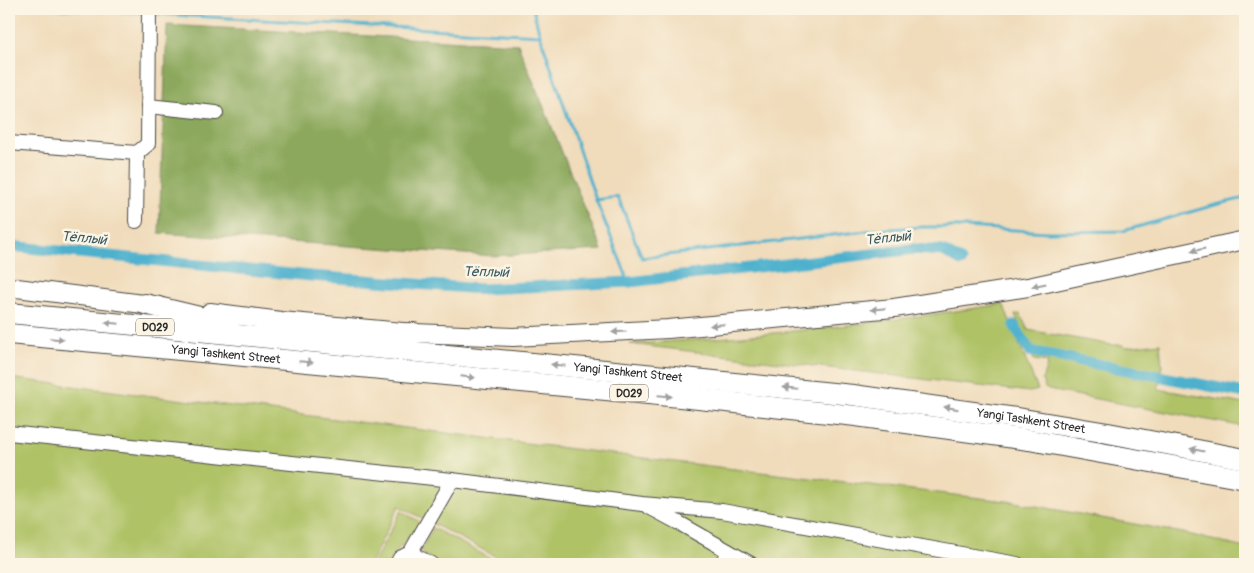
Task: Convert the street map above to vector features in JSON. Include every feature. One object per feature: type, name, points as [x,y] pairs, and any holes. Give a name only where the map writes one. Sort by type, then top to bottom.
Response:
[{"type":"highway","points":[[145,304],[300,341],[414,333]]},
{"type":"highway","name":"Yangi Tashkent Street","points":[[9,313],[853,395],[939,406],[1245,459]]},
{"type":"highway","name":"Yangi Tashkent Street","points":[[9,334],[698,399],[856,416],[1038,442],[1245,479]]},
{"type":"main road","points":[[9,287],[281,321],[414,333],[513,337],[668,329],[894,308],[1019,289],[1245,240]]},
{"type":"street","points":[[9,143],[137,153],[148,144],[148,16]]},
{"type":"street","points":[[148,106],[216,113]]},
{"type":"street","points":[[136,220],[137,153]]},
{"type":"street","points":[[9,433],[452,480],[642,504],[722,511],[1017,564]]},
{"type":"street","points":[[397,564],[400,558],[410,553],[452,480]]},
{"type":"street","points":[[642,504],[751,564]]},
{"type":"street","points":[[722,564],[728,551]]},
{"type":"street","points":[[410,553],[431,564]]},
{"type":"green space","points":[[167,25],[518,44],[602,250],[493,256],[159,233]]},
{"type":"green space","points":[[1003,304],[1038,390],[1030,392],[630,344],[818,328]]},
{"type":"green space","points":[[1020,314],[1028,330],[1112,345],[1123,345],[1125,347],[1160,343],[1162,365],[1158,389],[1245,404],[1245,427],[1045,388],[1042,380],[1048,362],[1034,360],[1015,315]]},
{"type":"green space","points":[[9,378],[684,463],[1014,502],[1183,533],[1245,548],[1245,564],[510,564],[399,506],[370,564],[9,564]]},
{"type":"green space","points":[[401,511],[422,523],[398,549],[390,564],[373,564]]},
{"type":"green space","points":[[433,528],[501,564],[439,564],[425,556],[421,550]]},
{"type":"waterway","points":[[60,9],[145,13]]},
{"type":"waterway","points":[[533,9],[596,200],[618,197],[642,258],[874,230],[920,227],[964,227],[1048,232],[1123,231],[1245,198]]},
{"type":"waterway","points":[[154,14],[540,35]]},
{"type":"waterway","points":[[596,200],[629,282]]},
{"type":"waterway","name":"Тёплый","points":[[9,246],[311,276],[482,289],[629,282],[915,249],[943,251],[961,261]]},
{"type":"waterway","name":"Тёплый","points":[[1014,325],[1030,351],[1245,393]]}]
